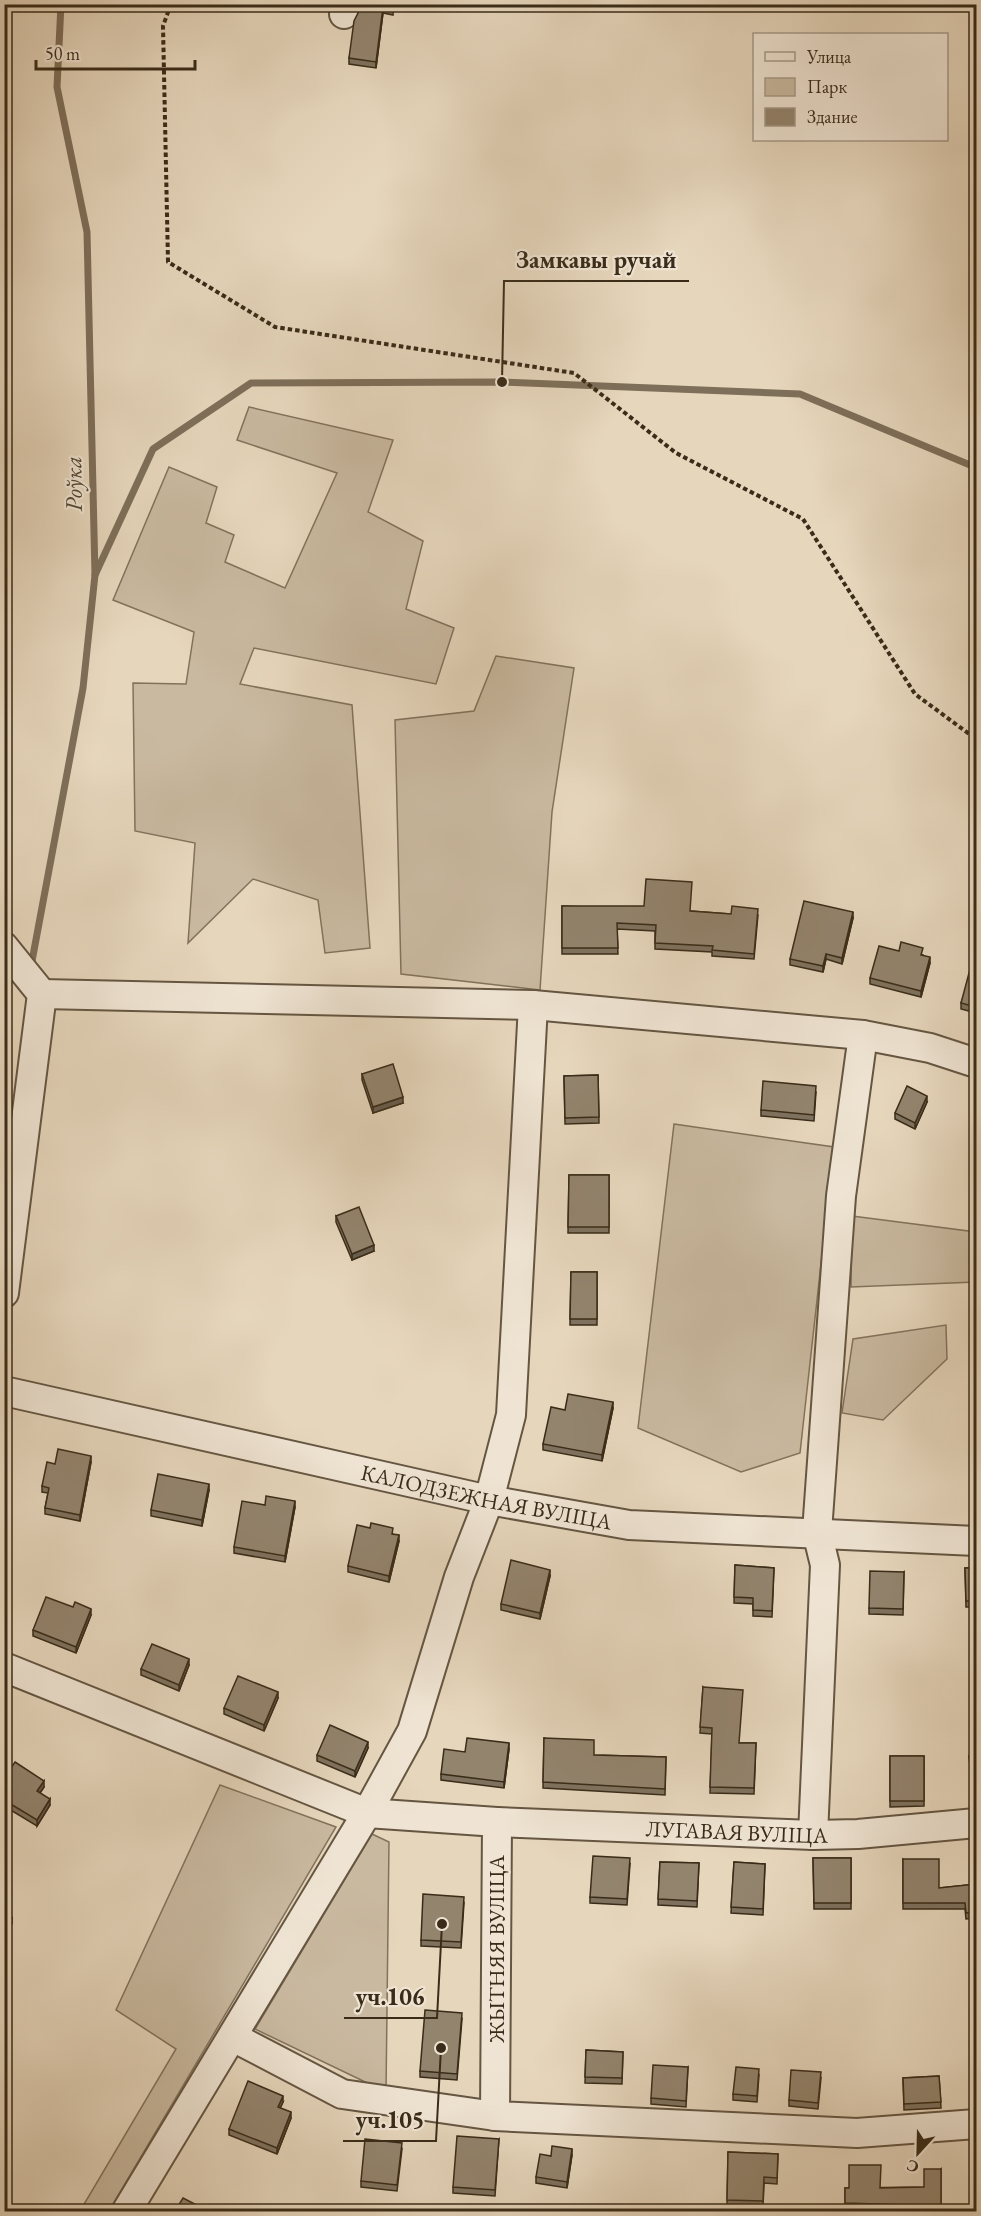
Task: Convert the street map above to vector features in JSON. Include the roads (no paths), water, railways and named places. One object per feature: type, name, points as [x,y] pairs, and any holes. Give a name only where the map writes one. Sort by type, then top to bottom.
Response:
[{"type":"street","points":[[4,946],[42,994],[4,1293]]},
{"type":"street","points":[[42,994],[533,1005],[863,1035],[930,1048],[976,1063]]},
{"type":"street","points":[[126,2211],[367,1813],[412,1731],[459,1578],[489,1500],[511,1415],[533,1005]]},
{"type":"street","points":[[813,1835],[825,1565],[817,1532],[841,1196],[863,1035]]},
{"type":"street","name":"КАЛОДЗЕЖНАЯ ВУЛІЦА","points":[[4,1391],[489,1500],[629,1525],[976,1541]]},
{"type":"street","name":"ЖЫТНЯЯ ВУЛІЦА","points":[[4,1667],[367,1813],[497,1822],[495,2116]]},
{"type":"street","name":"ЛУГАВАЯ ВУЛІЦА","points":[[497,1822],[813,1835],[858,1834],[976,1823]]},
{"type":"street","points":[[233,2037],[342,2094],[495,2116],[857,2133],[976,2124]]},
{"type":"waterway","name":"Роўка","points":[[32,961],[83,688],[95,575],[87,232],[57,87],[61,4]]},
{"type":"waterway","points":[[95,575],[153,449],[251,383],[502,382],[800,394],[970,465],[976,464]]},
{"type":"place","name":"Замкавы ручай","points":[[502,382]]},
{"type":"place","name":"уч.106","points":[[442,1924]]},
{"type":"place","name":"уч.105","points":[[441,2048]]}]
